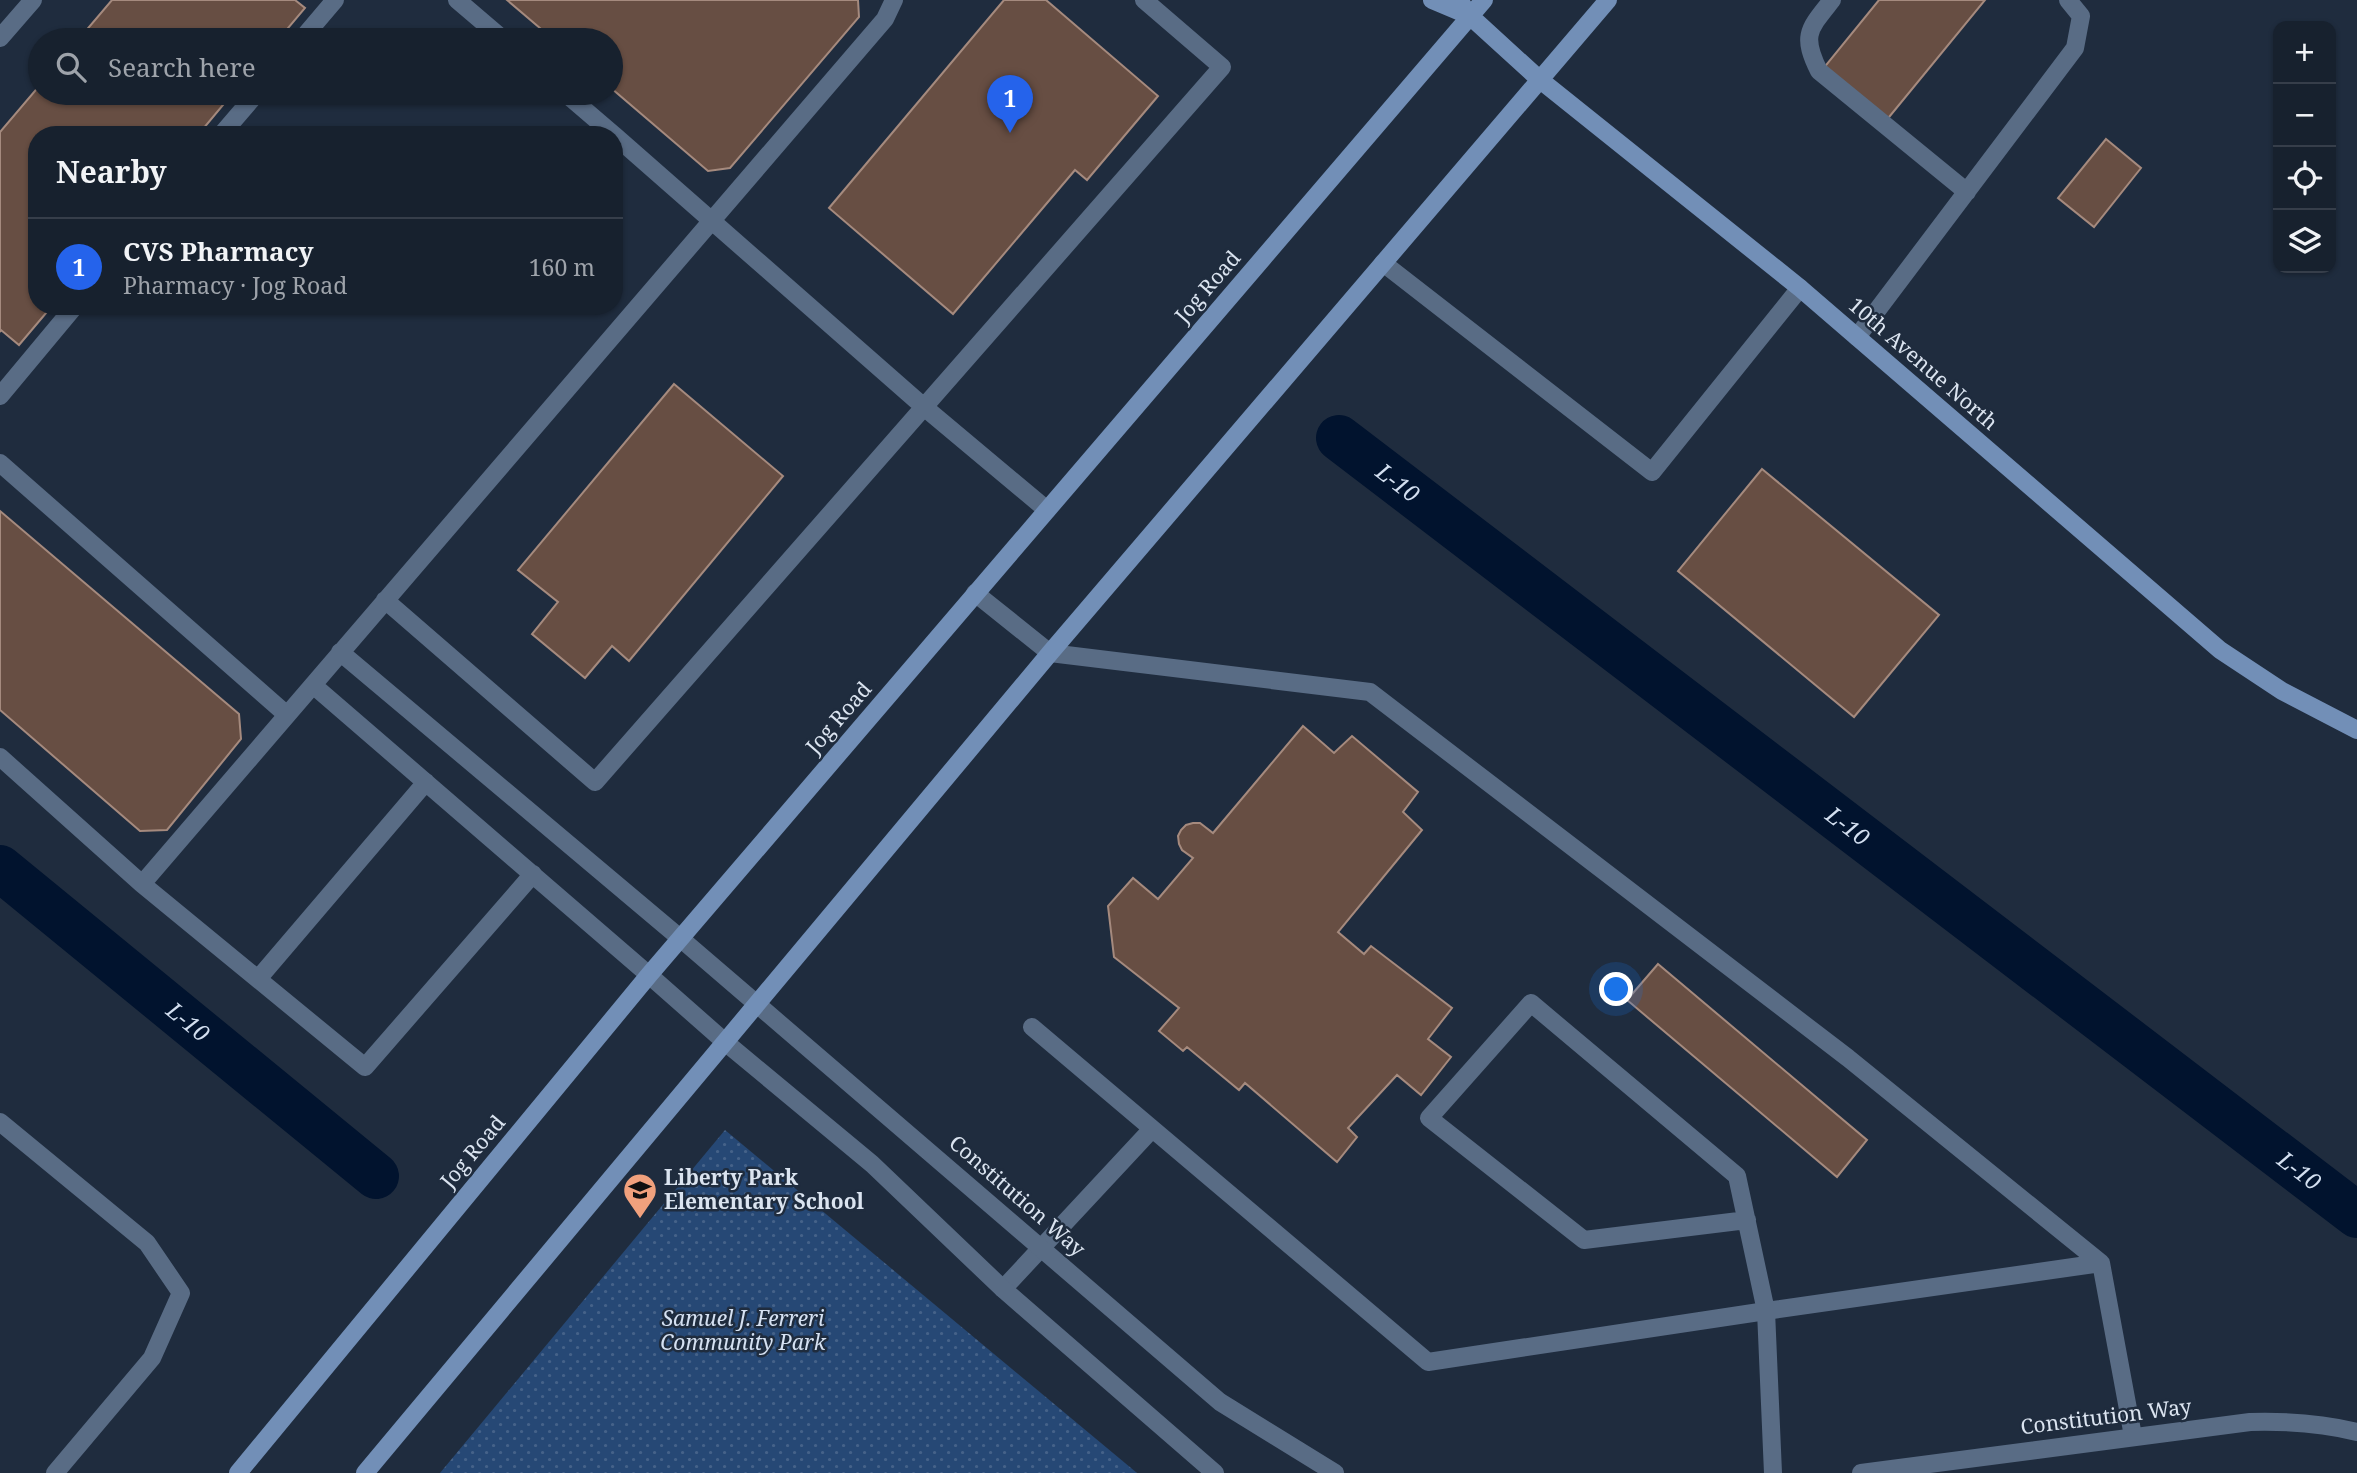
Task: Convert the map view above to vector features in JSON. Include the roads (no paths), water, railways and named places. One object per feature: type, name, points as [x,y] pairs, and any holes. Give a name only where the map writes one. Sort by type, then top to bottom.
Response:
[{"type":"main road","name":"10th Avenue North","points":[[1432,0],[1470,16]]},
{"type":"main road","name":"10th Avenue North","points":[[1459,0],[1470,16],[1539,79],[1800,288],[2220,650],[2282,691],[2357,730]]},
{"type":"main road","name":"Jog Road","points":[[238,1473],[680,938],[1484,0]]},
{"type":"main road","points":[[365,1473],[1050,653],[1608,0]]},
{"type":"street","points":[[0,38],[33,0]]},
{"type":"street","points":[[311,28],[335,0]]},
{"type":"street","points":[[457,0],[490,28]]},
{"type":"street","points":[[142,884],[885,19],[894,0]]},
{"type":"street","points":[[385,600],[595,782],[1222,67],[1144,0]]},
{"type":"street","points":[[1832,0],[1809,29],[1810,53],[1818,71],[1967,192]]},
{"type":"street","points":[[1857,337],[2075,48],[2081,16],[2067,0]]},
{"type":"street","points":[[229,126],[247,105]]},
{"type":"street","points":[[579,105],[604,126]]},
{"type":"street","points":[[623,143],[924,407],[1047,510]]},
{"type":"street","points":[[1383,263],[1652,472],[1800,288]]},
{"type":"street","points":[[0,396],[68,315]]},
{"type":"street","points":[[0,463],[287,715]]},
{"type":"street","points":[[975,593],[1050,653],[1370,692],[1848,1058],[2101,1263],[2133,1436]]},
{"type":"street","name":"Constitution Way","points":[[340,652],[680,938],[1220,1402],[1335,1473]]},
{"type":"street","points":[[313,685],[725,1042],[872,1164],[1003,1289],[1215,1473]]},
{"type":"street","points":[[0,757],[142,884],[365,1067],[533,874]]},
{"type":"street","points":[[258,979],[426,782]]},
{"type":"street","points":[[1747,1220],[1584,1240],[1429,1118],[1531,1003],[1737,1176],[1747,1220],[1766,1311],[1773,1473]]},
{"type":"street","points":[[1032,1027],[1428,1362],[2101,1263]]},
{"type":"street","points":[[0,1122],[147,1243],[181,1293],[152,1357],[55,1473]]},
{"type":"street","points":[[1003,1289],[1152,1129]]},
{"type":"street","name":"Constitution Way","points":[[1861,1473],[2133,1436],[2273,1421],[2320,1424],[2357,1432]]},
{"type":"waterway","name":"L-10","points":[[1339,438],[2357,1215]]},
{"type":"waterway","name":"L-10","points":[[0,868],[376,1176]]},
{"type":"place","name":"CVS Pharmacy","points":[[1010,133]]},
{"type":"place","name":"Liberty Park Elementary School","points":[[640,1220]]},
{"type":"park label","name":"Samuel J. Ferreri Community Park","points":[[743,1331]]}]
